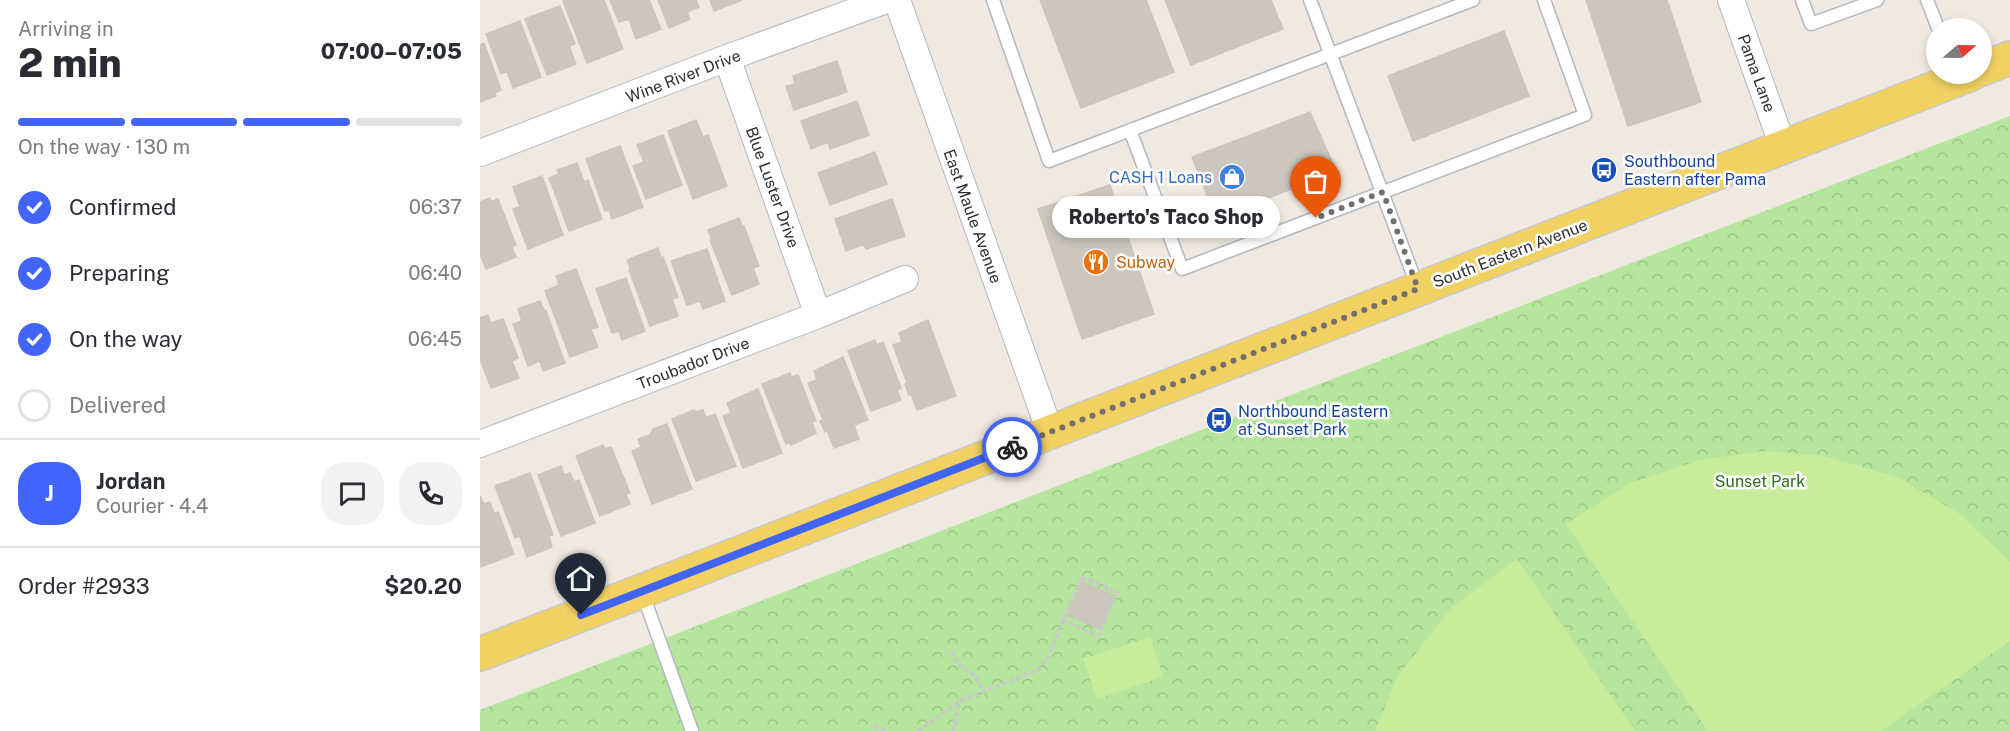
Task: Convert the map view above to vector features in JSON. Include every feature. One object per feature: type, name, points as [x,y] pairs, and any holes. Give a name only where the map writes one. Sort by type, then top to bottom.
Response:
[{"type":"main road","name":"South Eastern Avenue","points":[[1992,65],[2010,58]]},
{"type":"main road","name":"South Eastern Avenue","points":[[480,654],[1941,84]]},
{"type":"street","name":"Wine River Drive","points":[[480,153],[886,0]]},
{"type":"street","name":"East Maule Avenue","points":[[897,0],[1050,432]]},
{"type":"street","name":"Pama Lane","points":[[1731,0],[1783,147]]},
{"type":"street","name":"Blue Luster Drive","points":[[727,58],[818,315]]},
{"type":"street","name":"Troubador Drive","points":[[480,444],[818,315],[905,279]]},
{"type":"lane","points":[[993,0],[1049,161],[1473,0]]},
{"type":"lane","points":[[1310,0],[1418,289]]},
{"type":"lane","points":[[1130,130],[1182,269],[1585,115],[1544,0]]},
{"type":"lane","points":[[1802,0],[1811,24],[1876,0]]},
{"type":"lane","points":[[1927,0],[1934,18]]},
{"type":"lane","points":[[642,591],[692,731]]},
{"type":"path","points":[[918,731],[960,701],[1017,680],[1042,667],[1082,577],[1117,592],[1098,636],[1063,620]]},
{"type":"path","points":[[952,651],[957,664],[975,676],[983,691]]},
{"type":"path","points":[[953,731],[960,701]]},
{"type":"path","points":[[874,727],[888,731]]},
{"type":"green space","name":"Sunset Park","points":[[2010,116],[2010,731],[480,731],[480,710]]},
{"type":"green space","points":[[1764,451],[1823,456],[1897,477],[1960,514],[2010,562],[2010,641],[1881,731],[1708,731],[1566,524],[1630,483],[1700,460]]},
{"type":"green space","points":[[1517,559],[1635,731],[1375,731],[1398,676],[1451,608]]},
{"type":"green space","points":[[1150,637],[1163,677],[1097,699],[1083,659]]},
{"type":"building","points":[[604,0],[623,49],[587,63],[563,1]]},
{"type":"building","points":[[610,0],[649,0],[661,29],[636,39],[629,19],[619,22]]},
{"type":"building","points":[[658,0],[696,0],[699,7],[687,12],[690,19],[669,28]]},
{"type":"building","points":[[710,0],[742,0],[714,11]]},
{"type":"building","points":[[1040,0],[1146,0],[1174,72],[1081,108]]},
{"type":"building","points":[[1165,0],[1271,0],[1283,29],[1191,65]]},
{"type":"building","points":[[1586,0],[1667,0],[1701,102],[1628,126]]},
{"type":"building","points":[[560,6],[575,44],[569,46],[576,64],[547,75],[525,19]]},
{"type":"building","points":[[520,21],[541,77],[513,88],[507,71],[501,74],[486,34]]},
{"type":"building","points":[[1504,31],[1529,96],[1413,141],[1388,76]]},
{"type":"building","points":[[484,43],[501,90],[495,93],[496,96],[480,102],[480,45]]},
{"type":"building","points":[[837,61],[847,92],[794,110],[786,86],[795,84],[793,76]]},
{"type":"building","points":[[857,101],[869,135],[830,149],[828,142],[811,149],[801,121]]},
{"type":"building","points":[[1310,112],[1338,175],[1315,183],[1314,180],[1271,197],[1248,136]]},
{"type":"building","points":[[696,120],[703,137],[708,135],[727,186],[693,199],[668,131]]},
{"type":"building","points":[[663,135],[682,185],[646,199],[633,166],[644,162],[637,145]]},
{"type":"building","name":"CASH 1 Loans","points":[[1248,136],[1271,197],[1217,221],[1192,157]]},
{"type":"building","points":[[620,146],[643,207],[612,219],[609,210],[605,211],[586,159]]},
{"type":"building","points":[[875,152],[887,184],[830,205],[818,173]]},
{"type":"building","points":[[577,163],[584,182],[588,180],[602,219],[569,231],[549,178],[559,174],[557,170]]},
{"type":"building","points":[[542,176],[563,235],[528,249],[513,209],[520,207],[513,187]]},
{"type":"building","name":"Subway","points":[[1110,185],[1154,314],[1082,339],[1038,209]]},
{"type":"building","points":[[490,198],[491,202],[498,199],[516,245],[512,247],[516,257],[486,269],[480,254],[480,202]]},
{"type":"building","points":[[892,199],[905,236],[866,249],[864,244],[846,251],[835,219]]},
{"type":"building","points":[[739,218],[759,266],[753,268],[759,284],[732,295],[708,230]]},
{"type":"building","points":[[658,248],[678,297],[672,299],[678,316],[650,326],[627,260]]},
{"type":"building","points":[[707,249],[725,301],[703,309],[700,301],[687,305],[671,261]]},
{"type":"building","points":[[576,269],[598,327],[591,329],[598,347],[570,357],[545,291],[559,285],[556,276]]},
{"type":"building","points":[[626,278],[645,331],[622,340],[619,331],[612,333],[596,289]]},
{"type":"building","points":[[540,301],[546,311],[565,363],[543,371],[540,361],[528,366],[513,324],[522,321],[518,309]]},
{"type":"building","points":[[488,315],[491,323],[503,319],[518,358],[512,361],[519,378],[491,388],[480,359],[480,318]]},
{"type":"building","points":[[928,320],[956,396],[917,410],[911,394],[909,395],[893,345],[902,342],[899,333]]},
{"type":"building","points":[[875,340],[877,345],[883,342],[901,388],[897,390],[901,400],[871,411],[848,351]]},
{"type":"building","points":[[843,357],[868,420],[854,425],[859,439],[834,448],[827,430],[825,432],[820,421],[823,420],[808,383],[817,380],[814,371]]},
{"type":"building","points":[[790,373],[791,377],[798,375],[816,421],[812,422],[816,433],[791,445],[789,442],[786,444],[762,384]]},
{"type":"building","points":[[758,389],[782,453],[743,468],[723,416],[731,413],[727,403]]},
{"type":"building","points":[[694,410],[695,412],[703,410],[706,418],[715,414],[736,466],[696,481],[672,419]]},
{"type":"building","points":[[667,424],[692,489],[652,504],[632,451],[641,447],[638,439],[650,435],[653,429]]},
{"type":"building","points":[[603,445],[605,449],[611,447],[630,493],[626,494],[630,504],[600,516],[576,456]]},
{"type":"building","points":[[561,466],[564,475],[570,473],[574,482],[579,480],[595,523],[561,536],[538,475]]},
{"type":"building","points":[[530,473],[553,535],[549,536],[552,547],[527,557],[520,536],[515,538],[495,486]]},
{"type":"building","points":[[480,496],[484,504],[490,502],[494,513],[498,512],[514,554],[481,567]]},
{"type":"building","points":[[1082,582],[1114,596],[1100,629],[1068,615]]},
{"type":"way so far","points":[[1012,447],[1418,289],[1383,192],[1316,218]]},
{"type":"place","name":"Southbound Eastern after Pama","points":[[1604,170]]},
{"type":"place","name":"CASH 1 Loans","points":[[1232,177]]},
{"type":"place","name":"Roberto's Taco Shop","points":[[1316,218]]},
{"type":"place","name":"Subway","points":[[1096,262]]},
{"type":"place","name":"Northbound Eastern at Sunset Park","points":[[1219,420]]},
{"type":"route","points":[[581,615],[1012,447]]}]
